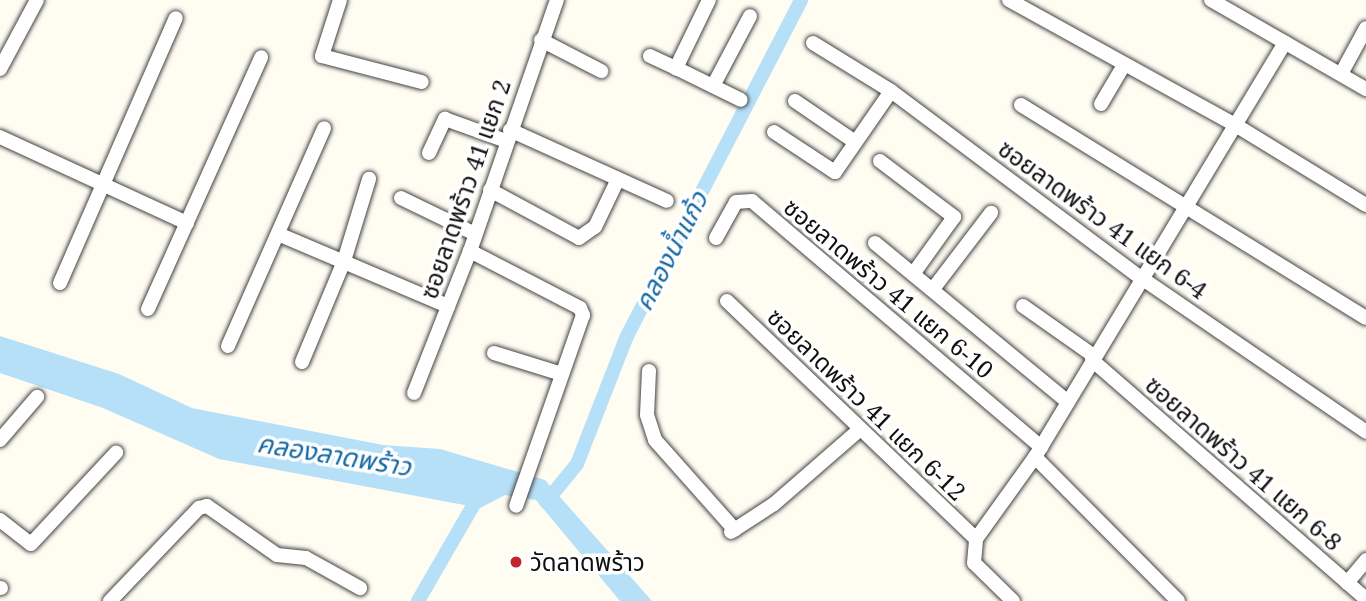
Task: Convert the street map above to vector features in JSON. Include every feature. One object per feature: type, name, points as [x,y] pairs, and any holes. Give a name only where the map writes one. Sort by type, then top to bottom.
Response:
[{"type":"street","points":[[0,69],[37,0]]},
{"type":"street","points":[[340,0],[322,56],[422,82]]},
{"type":"street","name":"ซอยลาดพร้าว 41 แยก 2","points":[[414,393],[470,251],[541,40],[558,0]]},
{"type":"street","points":[[676,68],[709,0]]},
{"type":"street","points":[[1009,0],[1237,126],[1366,205]]},
{"type":"street","points":[[1211,0],[1366,89]]},
{"type":"street","points":[[713,86],[750,16]]},
{"type":"street","points":[[60,283],[176,18]]},
{"type":"street","points":[[1341,74],[1366,29]]},
{"type":"street","points":[[541,40],[601,71]]},
{"type":"street","name":"ซอยลาดพร้าว 41 แยก 6-4","points":[[813,43],[891,91],[1140,277],[1366,432]]},
{"type":"street","points":[[1013,601],[974,563],[976,540],[1038,452],[1140,277],[1237,126],[1285,43]]},
{"type":"street","points":[[650,56],[741,100]]},
{"type":"street","points":[[148,309],[261,57]]},
{"type":"street","points":[[1101,104],[1124,65]]},
{"type":"street","points":[[774,132],[835,172],[891,91]]},
{"type":"street","points":[[794,101],[855,142]]},
{"type":"street","points":[[1021,105],[1183,209],[1366,318]]},
{"type":"street","points":[[429,153],[445,119],[508,136],[618,178],[667,201]]},
{"type":"street","points":[[228,346],[324,128]]},
{"type":"street","points":[[0,137],[187,223]]},
{"type":"street","points":[[880,161],[954,217],[913,274]]},
{"type":"street","points":[[490,190],[579,239],[595,227],[618,178]]},
{"type":"street","points":[[302,362],[344,261],[369,179]]},
{"type":"street","points":[[401,198],[475,234]]},
{"type":"street","name":"ซอยลาดพร้าว 41 แยก 6-10","points":[[716,238],[736,202],[752,201],[1038,452]]},
{"type":"street","points":[[933,289],[991,213]]},
{"type":"street","points":[[278,234],[448,306]]},
{"type":"street","points":[[875,243],[1068,402]]},
{"type":"street","points":[[470,251],[580,308],[581,323],[516,506]]},
{"type":"street","name":"ซอยลาดพร้าว 41 แยก 6-12","points":[[727,301],[976,540]]},
{"type":"street","name":"ซอยลาดพร้าว 41 แยก 6-8","points":[[1023,306],[1093,358],[1366,600]]},
{"type":"street","points":[[494,354],[562,374]]},
{"type":"street","points":[[649,371],[646,415],[655,440],[733,531],[774,504],[859,430]]},
{"type":"street","points":[[0,440],[37,397]]},
{"type":"street","points":[[1038,452],[1178,601]]},
{"type":"street","points":[[0,520],[31,544],[116,453]]},
{"type":"street","points":[[110,601],[199,508],[206,506],[277,555],[306,558],[360,588]]},
{"type":"street","points":[[1347,583],[1366,560]]},
{"type":"water","name":"คลองลาดพร้าว","points":[[0,336],[119,374],[192,408],[383,445],[440,449],[545,480],[652,601],[620,601],[536,500],[505,495],[480,508],[219,459],[103,408],[0,373]]},
{"type":"waterway","name":"คลองน้ำแก้ว","points":[[546,502],[577,464],[627,336],[801,0]]},
{"type":"waterway","points":[[418,601],[482,490]]},
{"type":"place","name":"วัดลาดพร้าว","points":[[516,562]]}]
